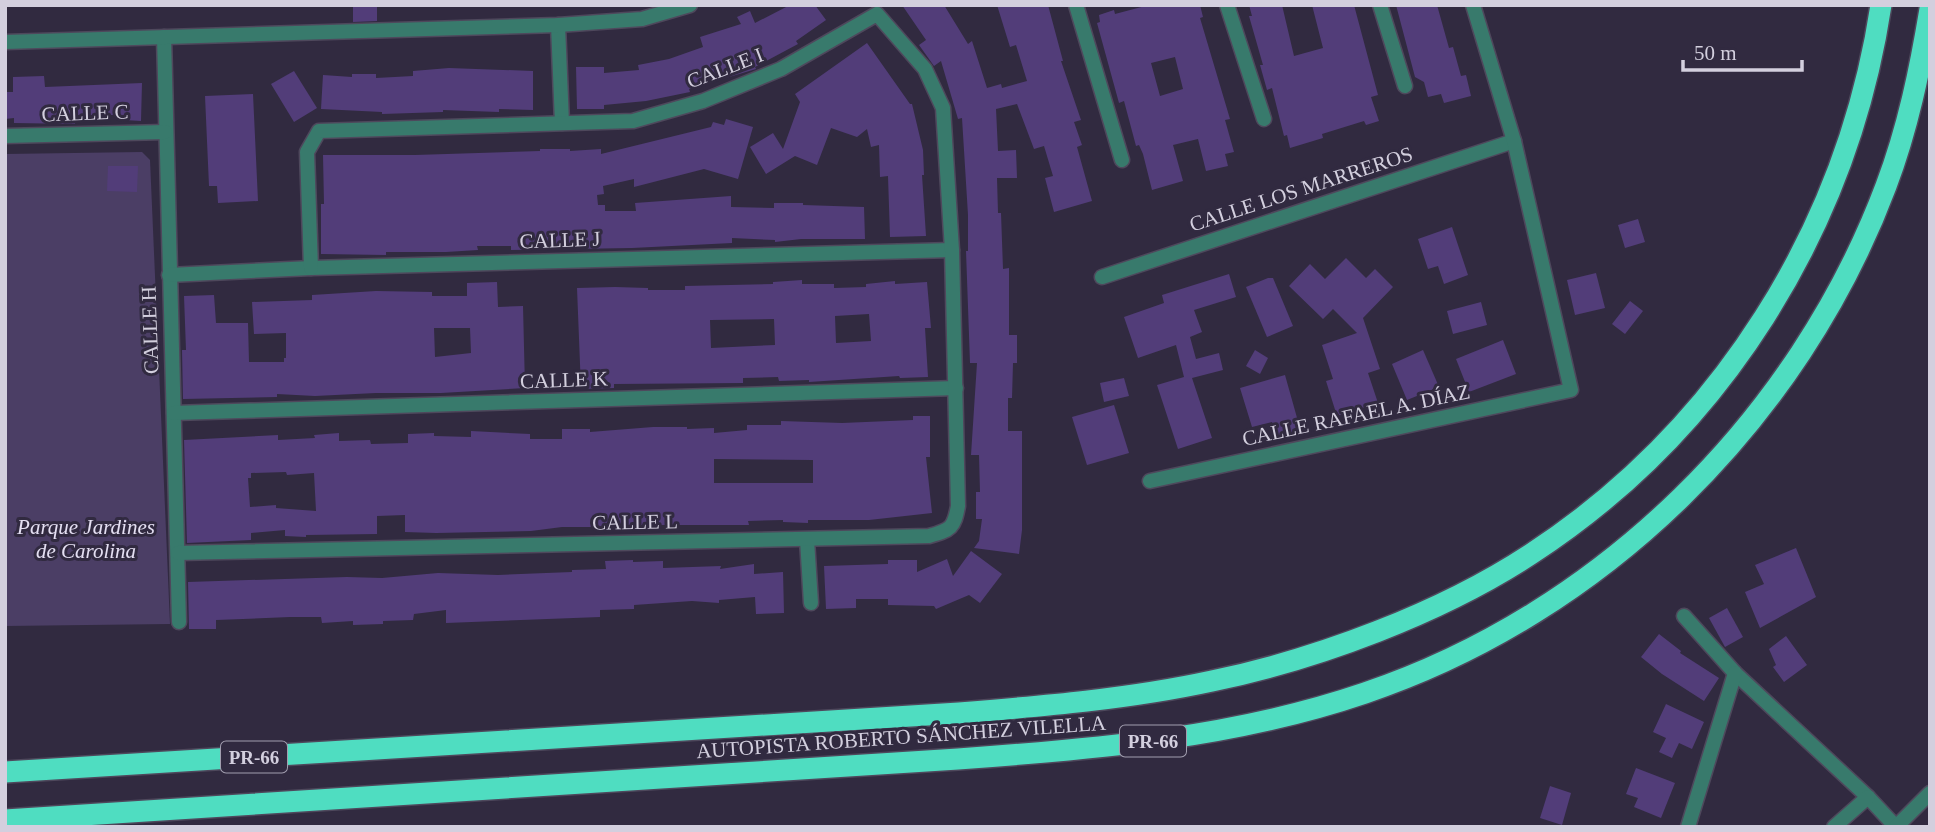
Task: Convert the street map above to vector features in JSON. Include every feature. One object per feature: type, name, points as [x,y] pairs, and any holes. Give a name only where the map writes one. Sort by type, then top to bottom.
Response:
[{"type":"highway","name":"AUTOPISTA ROBERTO SÁNCHEZ VILELLA","points":[[5,772],[1068,704],[1214,681],[1351,641],[1452,598],[1530,555],[1634,475],[1687,422],[1754,333],[1788,279],[1836,179],[1862,99],[1881,5]]},
{"type":"highway","name":"AUTOPISTA ROBERTO SÁNCHEZ VILELLA","points":[[5,820],[958,759],[1116,746],[1256,724],[1312,710],[1368,692],[1454,656],[1520,621],[1570,589],[1658,521],[1737,439],[1773,393],[1838,292],[1886,186],[1905,131],[1921,64],[1930,9]]},
{"type":"highway","points":[[21,827],[63,817]]},
{"type":"street","points":[[5,42],[558,25],[642,19],[690,5]]},
{"type":"street","points":[[1076,5],[1122,160]]},
{"type":"street","points":[[1227,5],[1264,119]]},
{"type":"street","points":[[1380,5],[1405,86]]},
{"type":"street","points":[[1473,5],[1514,141]]},
{"type":"street","name":"CALLE I","points":[[311,268],[307,152],[319,131],[634,121],[703,101],[781,69],[877,14],[925,69],[943,108],[952,250],[956,388]]},
{"type":"street","points":[[558,25],[562,123]]},
{"type":"street","name":"CALLE H","points":[[164,37],[179,622]]},
{"type":"street","name":"CALLE C","points":[[5,136],[165,132]]},
{"type":"street","name":"CALLE LOS MARREROS","points":[[1102,277],[1514,141]]},
{"type":"street","name":"CALLE RAFAEL A. DÍAZ","points":[[1150,481],[1571,390],[1514,141]]},
{"type":"street","name":"CALLE J","points":[[169,275],[311,268],[952,250]]},
{"type":"street","name":"CALLE K","points":[[174,413],[956,388]]},
{"type":"street","name":"CALLE L","points":[[178,553],[929,536],[949,530],[955,521],[958,506],[956,388]]},
{"type":"street","points":[[807,540],[811,604]]},
{"type":"street","points":[[1684,616],[1735,673],[1868,797],[1896,827],[1930,793]]},
{"type":"street","points":[[1688,827],[1735,673]]},
{"type":"street","points":[[1834,827],[1868,797]]},
{"type":"green space","name":"Parque Jardines de Carolina","points":[[142,152],[150,160],[170,624],[5,626],[5,154]]},
{"type":"building","points":[[353,5],[377,5],[377,21],[353,22]]},
{"type":"building","points":[[790,5],[815,5],[826,20],[796,41],[798,44],[755,67],[756,69],[689,89],[690,92],[646,101],[604,105],[604,109],[577,109],[576,67],[604,67],[604,73],[639,70],[638,65],[669,59],[703,47],[700,37],[741,24],[737,17],[750,11],[755,23]]},
{"type":"building","points":[[902,5],[944,5],[968,44],[972,41],[987,88],[1001,84],[1002,88],[1027,81],[1016,45],[1010,47],[997,5],[1048,5],[1061,61],[1081,120],[1074,122],[1082,145],[1077,147],[1092,201],[1054,212],[1045,178],[1053,176],[1044,146],[1034,149],[1017,104],[996,109],[998,151],[1016,150],[1017,178],[997,178],[1003,269],[1009,268],[1009,335],[1017,335],[1017,363],[1013,363],[1012,398],[1008,398],[1008,431],[1022,431],[1022,530],[1019,554],[974,548],[979,541],[982,519],[976,519],[976,492],[980,492],[979,455],[971,455],[977,363],[970,363],[966,251],[968,215],[962,118],[958,119],[941,61],[934,66],[919,45],[926,40]]},
{"type":"building","points":[[1149,5],[1200,5],[1203,17],[1200,18],[1230,119],[1225,120],[1234,152],[1225,154],[1228,166],[1206,171],[1198,139],[1173,145],[1183,181],[1152,190],[1143,154],[1139,145],[1136,146],[1124,101],[1119,103],[1097,23],[1100,22],[1099,15],[1114,10],[1115,14]],"holes":[[[1175,57],[1183,89],[1160,96],[1151,63]]]},
{"type":"building","points":[[1249,5],[1282,5],[1294,56],[1323,48],[1312,5],[1354,5],[1378,95],[1371,97],[1379,121],[1366,125],[1364,121],[1322,134],[1323,138],[1290,148],[1287,135],[1284,136],[1272,88],[1267,90],[1249,16],[1252,16]]},
{"type":"building","points":[[1396,5],[1437,5],[1449,48],[1453,47],[1461,76],[1466,75],[1471,96],[1444,103],[1441,94],[1428,97],[1424,82],[1415,77]]},
{"type":"building","points":[[867,43],[912,104],[923,150],[926,236],[890,237],[888,176],[880,177],[879,145],[871,147],[867,129],[857,137],[831,128],[817,165],[795,156],[766,174],[750,147],[773,133],[783,149],[800,102],[795,94]]},
{"type":"building","points":[[449,68],[533,71],[533,110],[443,110],[382,114],[321,109],[323,75],[352,77],[352,74],[376,74],[376,78],[413,76],[413,71]]},
{"type":"building","points":[[294,71],[317,108],[294,122],[271,84]]},
{"type":"building","points":[[44,76],[45,87],[142,83],[141,121],[125,120],[125,115],[75,115],[75,124],[14,123],[14,118],[5,119],[5,92],[13,92],[13,77]]},
{"type":"building","points":[[253,94],[258,201],[218,203],[217,186],[209,186],[205,96]]},
{"type":"building","points":[[726,119],[753,127],[738,179],[704,169],[634,187],[634,179],[603,186],[604,194],[597,195],[598,205],[605,205],[605,211],[636,211],[635,203],[731,196],[731,207],[774,208],[774,203],[803,203],[864,207],[865,239],[801,239],[775,242],[732,238],[732,243],[632,248],[511,250],[511,246],[477,246],[478,250],[446,252],[321,254],[323,155],[415,155],[540,149],[601,149],[601,154],[711,127],[713,122],[724,125]]},
{"type":"building","points":[[108,166],[138,166],[137,192],[107,191]]},
{"type":"building","points":[[1638,219],[1645,242],[1625,248],[1618,225]]},
{"type":"building","points":[[1452,227],[1468,275],[1444,284],[1438,266],[1428,269],[1418,239]]},
{"type":"building","points":[[1346,258],[1366,278],[1375,269],[1393,287],[1363,318],[1380,369],[1368,373],[1378,403],[1337,416],[1326,381],[1333,379],[1322,345],[1357,333],[1333,309],[1323,319],[1289,286],[1310,264],[1325,279]]},
{"type":"building","points":[[1596,273],[1605,308],[1575,315],[1567,280]]},
{"type":"building","points":[[1229,274],[1236,297],[1194,310],[1202,332],[1190,337],[1196,359],[1219,353],[1223,370],[1192,378],[1212,438],[1178,449],[1157,385],[1184,377],[1176,345],[1138,358],[1124,317],[1164,303],[1162,295]]},
{"type":"building","points":[[1273,278],[1293,326],[1267,337],[1246,287]]},
{"type":"building","points":[[802,280],[802,284],[834,284],[834,288],[866,287],[866,284],[895,281],[895,284],[927,282],[931,328],[925,328],[928,377],[899,376],[809,382],[779,381],[778,377],[743,378],[743,383],[614,384],[614,388],[581,389],[577,288],[685,290],[685,286]],"holes":[[[869,314],[871,341],[836,343],[835,316]],[[774,319],[775,345],[711,348],[710,320]]]},
{"type":"building","points":[[497,282],[498,307],[523,306],[525,388],[441,393],[315,396],[277,394],[277,397],[183,399],[182,350],[186,350],[184,296],[214,295],[216,323],[248,323],[249,362],[284,362],[286,333],[254,334],[252,302],[312,300],[312,295],[376,291],[467,296],[467,283]],"holes":[[[434,328],[470,328],[471,353],[435,357]]]},
{"type":"building","points":[[1630,301],[1643,311],[1625,334],[1612,324]]},
{"type":"building","points":[[1481,302],[1487,325],[1453,334],[1447,311]]},
{"type":"building","points":[[1503,340],[1516,374],[1469,392],[1456,359]]},
{"type":"building","points":[[1255,350],[1268,358],[1260,374],[1246,366]]},
{"type":"building","points":[[1423,350],[1439,387],[1407,400],[1392,364]]},
{"type":"building","points":[[1285,375],[1301,432],[1277,439],[1272,422],[1252,427],[1240,388]]},
{"type":"building","points":[[1124,378],[1129,396],[1104,402],[1100,383]]},
{"type":"building","points":[[1114,405],[1129,453],[1087,465],[1072,417]]},
{"type":"building","points":[[913,416],[930,416],[930,457],[926,457],[932,513],[869,520],[808,520],[808,523],[783,520],[748,521],[749,525],[626,525],[436,533],[405,532],[405,515],[377,516],[377,534],[306,537],[285,536],[285,530],[251,533],[251,540],[187,543],[184,440],[278,435],[278,440],[315,438],[314,435],[339,433],[339,441],[408,443],[408,434],[434,433],[434,436],[471,437],[471,431],[530,434],[530,439],[562,439],[562,429],[590,429],[590,432],[687,427],[714,428],[714,433],[747,430],[747,425],[781,425],[781,421],[842,423],[913,420]],"holes":[[[714,459],[813,460],[813,483],[714,483]],[[286,472],[287,475],[314,473],[316,511],[276,508],[276,505],[250,507],[248,478],[251,478],[251,473]]]},
{"type":"building","points":[[1796,548],[1816,597],[1760,628],[1745,592],[1764,584],[1755,565]]},
{"type":"building","points":[[971,551],[1002,574],[980,603],[969,595],[936,609],[934,606],[888,605],[888,599],[856,599],[856,608],[826,609],[824,566],[888,564],[888,560],[917,560],[917,572],[947,559],[953,576]]},
{"type":"building","points":[[605,561],[663,561],[663,568],[721,566],[720,569],[754,564],[754,574],[783,572],[784,613],[756,614],[755,597],[719,600],[719,603],[692,601],[634,605],[634,609],[600,610],[600,617],[446,623],[446,610],[414,614],[413,620],[383,621],[383,624],[353,625],[353,621],[322,623],[321,617],[290,617],[216,620],[216,629],[189,629],[188,582],[382,578],[438,573],[498,575],[572,572],[606,569]]},
{"type":"building","points":[[1727,608],[1743,637],[1725,647],[1709,618]]},
{"type":"building","points":[[1659,634],[1681,651],[1680,653],[1719,678],[1704,701],[1641,657]]},
{"type":"building","points":[[1786,636],[1807,665],[1784,682],[1773,667],[1776,665],[1769,649]]},
{"type":"building","points":[[1666,704],[1704,722],[1692,749],[1679,743],[1672,758],[1659,752],[1666,738],[1653,732]]},
{"type":"building","points":[[1636,768],[1675,783],[1661,818],[1634,807],[1638,798],[1626,794]]},
{"type":"building","points":[[1550,786],[1571,793],[1562,825],[1540,818]]}]
